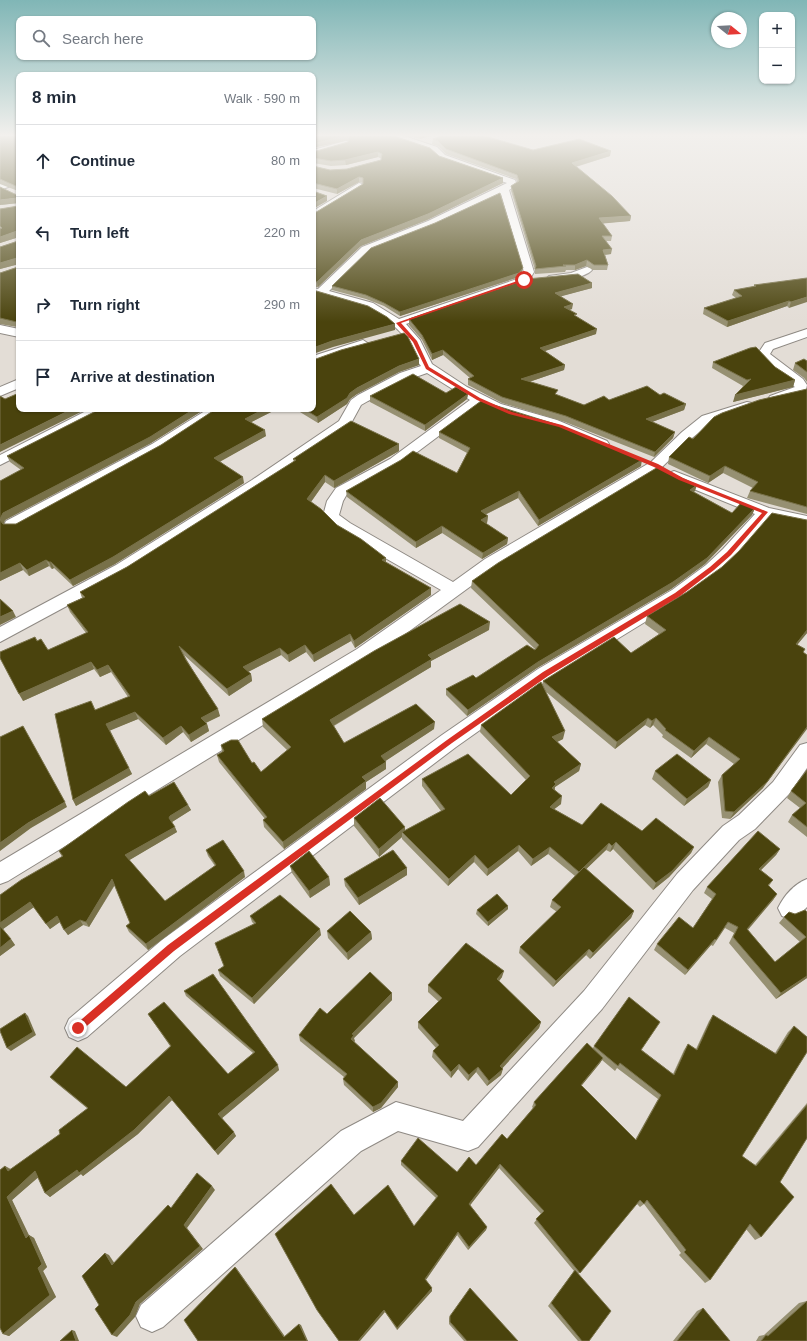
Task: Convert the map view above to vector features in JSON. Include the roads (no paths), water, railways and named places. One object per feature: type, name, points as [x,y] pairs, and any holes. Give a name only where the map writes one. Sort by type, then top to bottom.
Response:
[{"type":"street","points":[[330,197],[338,199]]},
{"type":"street","points":[[316,213],[342,197]]},
{"type":"street","points":[[317,292],[366,249],[431,223],[488,197]]},
{"type":"street","points":[[506,197],[529,272],[524,280]]},
{"type":"street","points":[[393,336],[403,327],[524,280],[573,276],[587,270]]},
{"type":"street","points":[[317,292],[374,306],[403,327],[422,352],[428,368],[479,399],[511,413],[560,426],[613,449]]},
{"type":"street","points":[[0,329],[16,332]]},
{"type":"street","points":[[0,874],[364,654],[491,563],[656,466],[687,435],[707,419],[733,409],[800,391],[802,387],[798,382],[763,355],[769,346],[807,333]]},
{"type":"street","points":[[316,359],[372,341]]},
{"type":"street","points":[[0,635],[122,569],[257,483],[339,428],[348,420],[356,403],[363,398],[405,376],[428,368]]},
{"type":"street","points":[[0,392],[16,384]]},
{"type":"street","points":[[453,590],[344,527],[332,516],[334,502],[341,491],[395,462],[479,399]]},
{"type":"street","points":[[0,461],[94,412]]},
{"type":"street","points":[[12,525],[157,447],[212,412]]},
{"type":"street","points":[[638,459],[656,466],[681,479],[765,512],[807,521]]},
{"type":"street","points":[[78,1028],[171,948],[449,742],[545,674],[678,594],[712,569],[729,553],[765,512]]},
{"type":"street","points":[[152,1316],[351,1141],[396,1116],[468,1137],[593,1000],[685,882],[731,833],[752,817],[781,788],[807,751]]},
{"type":"street","points":[[790,908],[807,890]]}]
